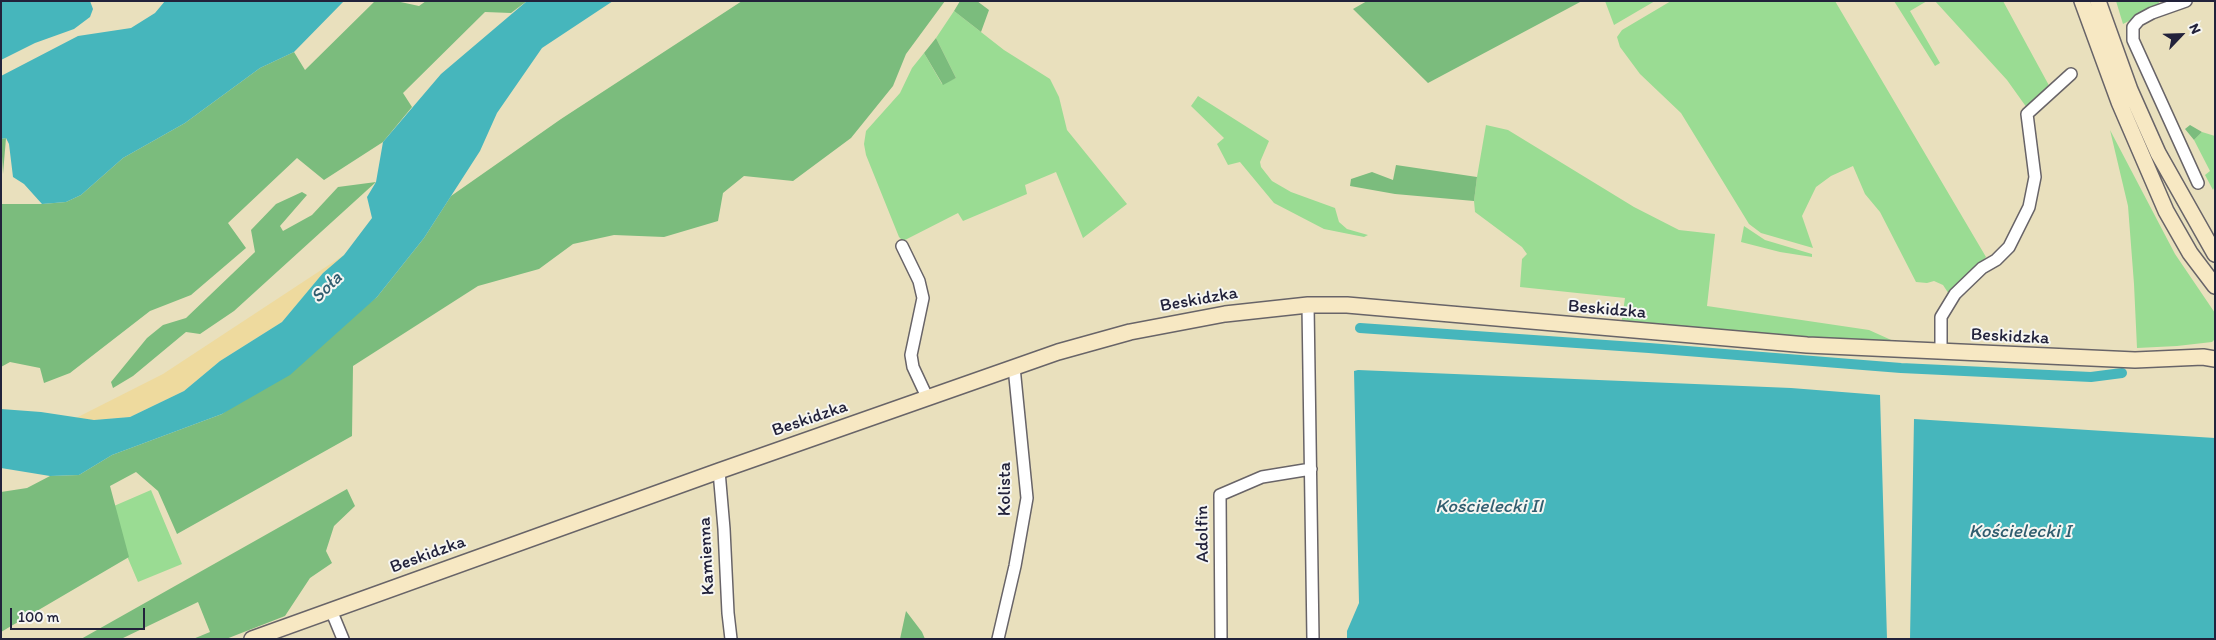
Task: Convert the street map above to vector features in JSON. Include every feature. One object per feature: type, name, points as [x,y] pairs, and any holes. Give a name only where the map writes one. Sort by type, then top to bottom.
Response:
[{"type":"main road","points":[[2082,1],[2119,102],[2166,211],[2186,247],[2215,286]]},
{"type":"main road","points":[[2098,1],[2130,90],[2158,153],[2215,254]]},
{"type":"main road","name":"Beskidzka","points":[[252,639],[718,471],[1072,347],[1130,332],[1225,314],[1308,305],[1364,306],[1732,340],[1941,352],[2134,360],[2211,355]]},
{"type":"street","points":[[2186,1],[2152,13],[2139,20],[2133,27],[2133,40],[2198,183]]},
{"type":"street","points":[[1941,352],[1941,317],[1955,294],[1982,268],[1996,260],[2009,247],[2029,207],[2035,177],[2027,114],[2071,74]]},
{"type":"street","points":[[902,246],[919,281],[922,298],[911,355],[913,367],[927,398]]},
{"type":"street","points":[[1308,305],[1313,639]]},
{"type":"street","name":"Kolista","points":[[998,639],[1015,566],[1026,498],[1014,367]]},
{"type":"street","name":"Adolfin","points":[[1222,639],[1220,494],[1262,477],[1311,469]]},
{"type":"street","name":"Kamienna","points":[[718,471],[724,529],[728,613],[732,639]]},
{"type":"street","points":[[331,610],[343,639]]},
{"type":"green space","points":[[375,1],[396,1],[419,6],[426,1],[527,1],[511,13],[485,12],[403,93],[412,107],[383,142],[324,180],[297,158],[228,223],[246,248],[191,295],[150,311],[70,373],[44,383],[40,368],[10,362],[1,367],[1,204],[66,202],[81,195],[123,158],[185,123],[260,68],[294,52],[305,70]]},
{"type":"green space","points":[[742,1],[945,1],[906,54],[893,86],[851,138],[793,181],[744,176],[723,193],[718,221],[664,237],[614,235],[573,244],[539,269],[478,286],[353,366],[352,436],[177,534],[158,491],[136,472],[110,486],[129,557],[1,632],[1,492],[27,488],[50,476],[79,475],[112,455],[222,414],[377,297],[424,238],[451,196],[561,119]]},
{"type":"green space","points":[[960,1],[977,1],[989,10],[981,32],[954,11]]},
{"type":"green space","points":[[1367,1],[1582,1],[1428,83],[1353,9]]},
{"type":"green space","points":[[1605,1],[1655,1],[1614,25]]},
{"type":"green space","points":[[1671,1],[1835,1],[1986,257],[1951,297],[1943,285],[1934,281],[1927,283],[1916,282],[1880,212],[1865,194],[1853,166],[1831,176],[1816,187],[1802,216],[1813,248],[1761,233],[1749,224],[1681,113],[1640,74],[1620,47],[1617,37],[1622,30]]},
{"type":"green space","points":[[1894,1],[1927,1],[1910,11],[1940,63],[1935,66]]},
{"type":"green space","points":[[1935,1],[2003,1],[2052,91],[2027,108],[2007,80]]},
{"type":"green space","points":[[2116,1],[2158,1],[2160,5],[2123,24]]},
{"type":"green space","points":[[954,11],[1004,50],[1050,79],[1059,97],[1067,130],[1127,204],[1083,238],[1056,172],[1025,185],[1027,194],[963,221],[958,213],[903,241],[899,237],[866,155],[864,144],[866,131],[900,93],[912,68],[924,53],[942,84],[956,78],[936,38]]},
{"type":"green space","points":[[936,38],[956,78],[943,85],[924,53]]},
{"type":"green space","points":[[1198,96],[1269,141],[1260,162],[1261,167],[1272,181],[1291,192],[1335,208],[1339,222],[1347,229],[1368,235],[1364,237],[1324,229],[1274,203],[1240,162],[1228,165],[1217,144],[1224,138],[1191,106]]},
{"type":"green space","points":[[1486,125],[1508,130],[1634,207],[1679,230],[1715,234],[1707,306],[1869,330],[1909,348],[1621,325],[1625,298],[1520,287],[1522,259],[1527,254],[1522,247],[1475,212],[1474,201],[1477,177]]},
{"type":"green space","points":[[2190,125],[2202,132],[2194,140],[2185,129]]},
{"type":"green space","points":[[2110,130],[2175,254],[2215,313],[2215,339],[2212,342],[2137,348],[2128,206]]},
{"type":"green space","points":[[2202,132],[2215,136],[2215,186],[2213,190],[2205,175],[2210,171],[2194,140]]},
{"type":"green space","points":[[6,138],[3,174],[1,139]]},
{"type":"green space","points":[[1396,165],[1477,177],[1474,201],[1395,194],[1350,186],[1351,179],[1372,172],[1393,180]]},
{"type":"green space","points":[[376,182],[234,311],[200,334],[186,332],[133,376],[113,388],[111,382],[147,338],[163,325],[186,318],[255,252],[251,230],[276,204],[302,192],[307,195],[280,226],[283,231],[312,215],[338,187]]},
{"type":"green space","points":[[1744,226],[1765,240],[1812,254],[1812,257],[1780,252],[1741,242]]},
{"type":"green space","points":[[347,489],[355,506],[334,526],[326,551],[332,563],[310,578],[285,616],[226,639],[193,639],[210,632],[198,602],[121,639],[81,639]]},
{"type":"green space","points":[[151,490],[182,564],[138,582],[107,509]]},
{"type":"green space","points":[[906,611],[922,632],[925,639],[900,639]]},
{"type":"sand","points":[[344,255],[323,273],[282,322],[220,361],[184,391],[130,417],[94,420],[74,419],[163,374]]},
{"type":"water","points":[[1,1],[90,1],[93,9],[90,17],[74,29],[35,43],[1,60]]},
{"type":"water","points":[[165,1],[344,1],[294,52],[260,68],[185,123],[123,158],[81,195],[66,202],[42,204],[24,184],[13,177],[9,144],[6,138],[1,139],[1,76],[78,36],[131,28],[155,13]]},
{"type":"water","name":"Soła","points":[[527,1],[613,1],[542,48],[497,113],[480,151],[424,238],[377,297],[290,375],[222,414],[112,455],[79,475],[50,476],[1,468],[1,409],[41,412],[94,420],[130,417],[184,391],[220,361],[282,322],[323,273],[344,255],[372,218],[367,197],[376,182],[383,142],[441,74]]},
{"type":"water","name":"Kościelecki II","points":[[1354,371],[1791,388],[1880,395],[1887,639],[1347,639],[1347,631],[1359,603]]},
{"type":"water","name":"Kościelecki I","points":[[1914,419],[2215,438],[2215,639],[1910,639]]},
{"type":"waterway","points":[[1360,328],[1901,368],[2091,377],[2122,373]]}]
